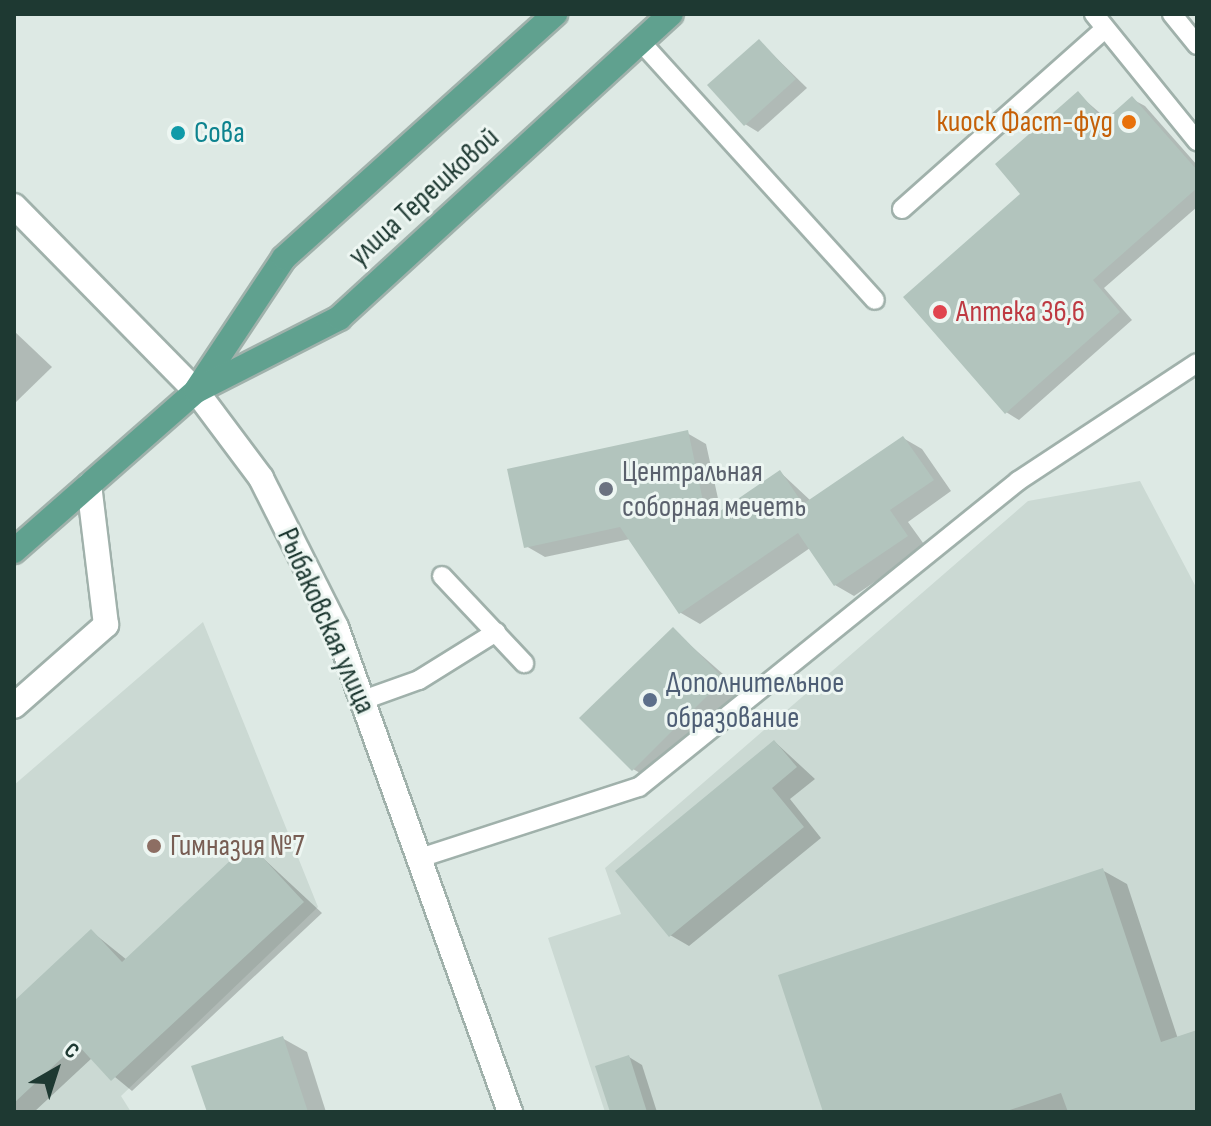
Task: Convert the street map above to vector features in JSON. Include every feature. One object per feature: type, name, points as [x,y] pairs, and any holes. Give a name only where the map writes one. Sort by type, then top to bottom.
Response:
[{"type":"main road","name":"улица Терешковой","points":[[196,391],[284,258],[555,14]]},
{"type":"main road","name":"улица Терешковой","points":[[14,551],[196,391],[339,318],[671,14]]},
{"type":"main road","name":"Рыбаковская улица","points":[[14,206],[196,391],[261,478],[336,627],[423,857],[510,1112]]},
{"type":"main road","points":[[14,706],[106,625],[89,485]]},
{"type":"lane","points":[[1172,14],[1197,45]]},
{"type":"lane","points":[[902,209],[1099,21],[1197,141]]},
{"type":"lane","points":[[641,42],[875,300]]},
{"type":"lane","points":[[423,857],[639,787],[1018,481],[1197,363]]},
{"type":"lane","points":[[442,576],[524,663]]},
{"type":"lane","points":[[363,700],[419,680],[496,632]]},
{"type":"shaded area","points":[[1140,481],[1197,589],[1197,1112],[605,1112],[548,938],[621,914],[605,868],[1028,501]]},
{"type":"shaded area","name":"Гимназия №7","points":[[203,622],[318,907],[121,1096],[131,1112],[14,1112],[14,785]]},
{"type":"building","points":[[759,39],[796,79],[744,126],[707,85]]},
{"type":"building","points":[[1078,91],[1104,121],[1132,96],[1197,170],[1197,188],[1093,280],[1120,312],[1005,414],[903,297],[1020,194],[995,164]]},
{"type":"building","points":[[688,430],[707,520],[780,470],[803,504],[903,436],[934,480],[890,510],[908,536],[834,586],[798,533],[679,614],[620,527],[524,548],[507,469]]},
{"type":"building","name":"Дополнительное образование","points":[[673,627],[724,679],[632,771],[579,718]]},
{"type":"building","points":[[774,740],[797,767],[772,788],[804,827],[669,937],[615,871]]},
{"type":"building","points":[[249,843],[304,902],[111,1081],[77,1044],[14,1103],[14,1001],[91,929],[122,962]]},
{"type":"building","points":[[1103,868],[1161,1042],[1197,1030],[1197,1112],[1068,1112],[1061,1093],[1004,1112],[823,1112],[778,975]]},
{"type":"building","points":[[283,1036],[308,1112],[207,1112],[191,1066]]},
{"type":"building","points":[[629,1055],[647,1112],[610,1112],[595,1066]]},
{"type":"place","name":"киоск Фаст-фуд","points":[[1129,122]]},
{"type":"place","name":"Сова","points":[[178,133]]},
{"type":"place","name":"Аптека 36,6","points":[[940,312]]},
{"type":"place","name":"Центральная соборная мечеть","points":[[606,489]]},
{"type":"place","name":"Дополнительное образование","points":[[650,700]]},
{"type":"place","name":"Гимназия №7","points":[[154,846]]}]
